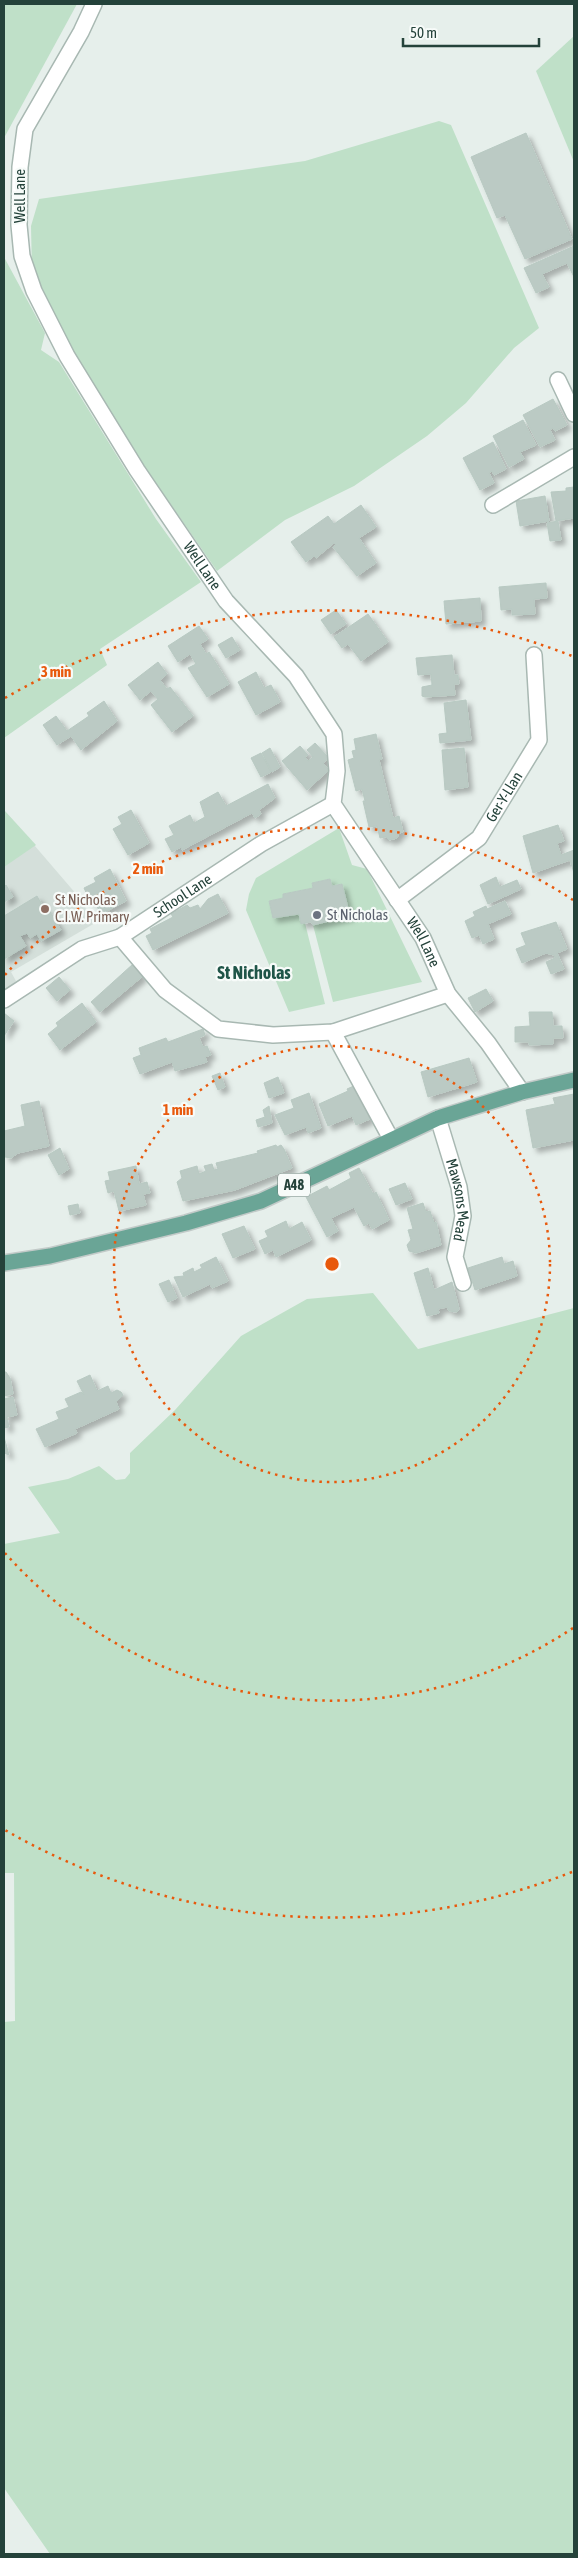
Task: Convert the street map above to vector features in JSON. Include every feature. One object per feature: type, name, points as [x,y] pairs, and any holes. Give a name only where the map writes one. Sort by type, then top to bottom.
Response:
[{"type":"main road","name":"A48","points":[[4,1263],[50,1256],[186,1223],[261,1201],[438,1118],[522,1092],[574,1080]]},
{"type":"street","name":"Well Lane","points":[[94,4],[81,32],[25,129],[20,167],[20,225],[22,256],[34,292],[67,356],[137,470],[226,601],[296,676],[334,734],[337,771],[332,804],[422,938],[448,994],[488,1043],[522,1092]]},
{"type":"street","points":[[558,380],[574,414]]},
{"type":"street","points":[[493,505],[574,457]]},
{"type":"street","name":"Ger-Y-Llan","points":[[397,900],[479,838],[539,740],[534,655]]},
{"type":"street","name":"School Lane","points":[[4,1000],[82,950],[120,937],[261,844],[332,804]]},
{"type":"street","points":[[120,937],[165,990],[218,1029],[273,1035],[333,1032],[448,994]]},
{"type":"street","points":[[333,1032],[391,1139]]},
{"type":"street","name":"Mawsons Mead","points":[[438,1118],[459,1187],[463,1216],[455,1258],[463,1283]]},
{"type":"shaded area","name":"St Nicholas C.I.W. Primary","points":[[4,810],[77,895],[95,923],[11,972],[16,981],[4,992]]},
{"type":"green space","points":[[4,4],[77,4],[4,138]]},
{"type":"green space","points":[[574,36],[574,162],[536,71]]},
{"type":"green space","points":[[439,121],[451,125],[539,328],[514,348],[466,403],[427,436],[354,486],[285,520],[217,571],[140,460],[49,315],[32,272],[31,226],[39,199],[305,161]]},
{"type":"green space","points":[[4,257],[45,333],[41,350],[59,362],[156,519],[201,582],[100,649],[107,665],[4,738]]},
{"type":"green space","points":[[4,810],[36,845],[4,867]]},
{"type":"green space","points":[[339,828],[352,865],[367,869],[422,982],[333,1002],[313,925],[349,916],[342,884],[332,886],[330,879],[312,883],[313,888],[283,894],[283,898],[269,901],[273,917],[299,914],[305,923],[325,1004],[289,1012],[246,910],[249,894],[256,878]]},
{"type":"green space","points":[[373,1293],[418,1349],[574,1308],[574,2554],[50,2554],[4,2488],[4,2022],[15,2021],[14,1873],[4,1873],[4,1544],[60,1533],[28,1487],[68,1479],[99,1466],[116,1480],[125,1479],[130,1473],[130,1453],[175,1410],[241,1336],[307,1299]]},
{"type":"building","points":[[526,133],[572,239],[525,259],[505,215],[497,218],[471,157]]},
{"type":"building","points":[[574,246],[574,277],[567,263],[542,274],[549,287],[536,293],[524,268]]},
{"type":"building","points":[[553,399],[567,425],[555,431],[553,428],[550,430],[555,440],[540,447],[523,415]]},
{"type":"building","points":[[523,420],[536,445],[520,452],[524,459],[509,467],[493,436]]},
{"type":"building","points":[[493,442],[506,469],[494,475],[492,471],[489,473],[494,483],[480,490],[463,458]]},
{"type":"building","points":[[574,487],[574,518],[556,521],[551,492],[566,491],[566,488]]},
{"type":"building","points":[[545,496],[549,521],[520,526],[516,501]]},
{"type":"building","points":[[361,505],[376,527],[359,538],[376,563],[357,576],[333,547],[336,545],[334,543],[316,558],[314,556],[306,562],[291,542],[328,516],[334,524]]},
{"type":"building","points":[[558,521],[561,540],[550,541],[547,523]]},
{"type":"building","points":[[546,583],[547,598],[534,599],[535,614],[512,615],[512,609],[501,610],[499,587]]},
{"type":"building","points":[[480,598],[481,621],[446,624],[444,601]]},
{"type":"building","points":[[336,610],[346,624],[331,634],[321,620]]},
{"type":"building","points":[[368,614],[388,642],[361,661],[348,644],[342,648],[334,637]]},
{"type":"building","points":[[199,626],[208,639],[200,644],[206,654],[209,652],[229,684],[207,697],[188,668],[196,664],[190,654],[178,662],[168,646]]},
{"type":"building","points":[[232,637],[240,650],[226,658],[218,645]]},
{"type":"building","points":[[452,655],[454,675],[458,675],[459,684],[454,684],[455,695],[422,696],[422,687],[432,685],[431,674],[418,675],[416,658]]},
{"type":"building","points":[[158,662],[167,674],[160,680],[167,689],[170,687],[193,716],[172,732],[151,705],[158,699],[151,691],[140,700],[128,685]]},
{"type":"building","points":[[256,672],[264,688],[271,685],[280,702],[256,715],[238,682]]},
{"type":"building","points":[[466,700],[471,740],[440,743],[439,734],[447,733],[444,703]]},
{"type":"building","points":[[104,701],[117,721],[81,750],[71,736],[57,745],[43,725],[56,716],[67,731],[89,716],[87,713]]},
{"type":"building","points":[[376,734],[382,759],[379,760],[393,818],[399,816],[403,832],[399,833],[397,838],[389,840],[386,837],[380,838],[377,826],[369,827],[362,789],[356,791],[348,760],[354,758],[352,751],[356,750],[354,739]]},
{"type":"building","points":[[315,743],[329,758],[323,763],[329,770],[307,790],[282,761],[300,746],[308,755],[305,757],[308,761],[313,757],[307,750]]},
{"type":"building","points":[[270,748],[280,767],[272,772],[262,753]]},
{"type":"building","points":[[464,748],[468,787],[445,790],[442,750]]},
{"type":"building","points":[[261,753],[271,772],[261,777],[251,758]]},
{"type":"building","points":[[268,784],[275,798],[259,810],[261,814],[255,818],[252,813],[182,850],[181,847],[172,852],[165,839],[174,835],[169,826],[190,815],[194,823],[205,817],[200,802],[218,792],[226,806]]},
{"type":"building","points":[[131,810],[149,843],[128,855],[113,829],[122,824],[118,817]]},
{"type":"building","points":[[558,825],[564,841],[557,843],[561,855],[574,850],[574,873],[570,860],[533,873],[523,836]]},
{"type":"building","points":[[110,869],[126,901],[101,914],[93,899],[90,901],[84,888],[96,882],[94,878]]},
{"type":"building","points":[[496,877],[500,887],[517,880],[521,889],[488,904],[480,885]]},
{"type":"building","points":[[330,879],[332,886],[342,884],[350,916],[313,925],[311,922],[301,924],[299,914],[273,918],[269,901],[283,898],[283,894],[313,888],[312,883]]},
{"type":"building","points":[[6,885],[13,897],[4,902],[4,887]]},
{"type":"building","points":[[218,894],[228,913],[153,950],[146,936],[152,933],[150,929],[173,917],[171,914],[187,905],[190,908],[198,905],[200,909],[208,899]]},
{"type":"building","points":[[37,896],[46,912],[49,910],[61,930],[41,941],[37,934],[30,938],[27,933],[20,936],[26,946],[4,959],[4,916]]},
{"type":"building","points":[[505,901],[511,914],[488,924],[494,939],[483,944],[479,935],[472,938],[465,921],[475,916],[473,912],[486,906],[487,909]]},
{"type":"building","points":[[556,922],[567,949],[557,953],[564,969],[551,974],[546,962],[555,958],[554,955],[546,953],[522,963],[516,949],[526,945],[521,933]]},
{"type":"building","points":[[133,964],[143,976],[100,1012],[91,1002]]},
{"type":"building","points":[[59,977],[70,990],[57,1001],[46,988]]},
{"type":"building","points":[[486,989],[493,1001],[475,1012],[468,998]]},
{"type":"building","points":[[82,1003],[96,1022],[60,1050],[48,1034],[58,1026],[56,1023]]},
{"type":"building","points":[[529,1012],[552,1012],[553,1026],[562,1026],[563,1038],[553,1038],[553,1044],[529,1045],[529,1042],[515,1042],[515,1027],[530,1026]]},
{"type":"building","points":[[4,1013],[14,1021],[4,1036]]},
{"type":"building","points":[[203,1029],[205,1035],[199,1038],[203,1047],[207,1046],[211,1055],[205,1057],[207,1062],[175,1071],[172,1062],[140,1074],[133,1058],[141,1055],[139,1048],[166,1038],[168,1042]]},
{"type":"building","points":[[469,1058],[477,1082],[428,1097],[421,1072]]},
{"type":"building","points":[[220,1073],[225,1087],[218,1090],[212,1076]]},
{"type":"building","points":[[278,1077],[284,1093],[269,1098],[264,1083]]},
{"type":"building","points":[[356,1085],[370,1119],[356,1125],[352,1116],[328,1126],[319,1104],[348,1091],[347,1089]]},
{"type":"building","points":[[309,1093],[321,1128],[308,1133],[306,1127],[285,1135],[275,1115],[294,1108],[291,1100]]},
{"type":"building","points":[[574,1094],[574,1140],[533,1148],[526,1110],[555,1104],[553,1098]]},
{"type":"building","points":[[39,1101],[49,1146],[18,1153],[11,1158],[5,1157],[4,1131],[25,1126],[21,1105]]},
{"type":"building","points":[[269,1106],[272,1123],[258,1127],[256,1120],[265,1117],[263,1110]]},
{"type":"building","points":[[276,1145],[277,1147],[281,1145],[284,1149],[292,1168],[235,1190],[183,1201],[177,1182],[182,1178],[180,1171],[197,1166],[199,1174],[206,1171],[204,1166],[212,1164],[214,1170],[218,1169],[216,1163],[258,1153],[257,1151]]},
{"type":"building","points":[[60,1148],[69,1169],[59,1175],[48,1155]]},
{"type":"building","points":[[136,1166],[139,1184],[147,1182],[150,1193],[143,1194],[146,1205],[119,1211],[114,1191],[108,1193],[105,1181],[110,1180],[108,1172]]},
{"type":"building","points":[[359,1168],[373,1194],[376,1192],[389,1220],[372,1229],[369,1223],[364,1226],[354,1207],[331,1218],[338,1231],[327,1237],[306,1197],[327,1186],[329,1190],[351,1178],[349,1173]]},
{"type":"building","points":[[405,1183],[412,1199],[396,1205],[389,1189]]},
{"type":"building","points":[[423,1203],[426,1212],[430,1211],[434,1223],[436,1222],[441,1245],[416,1253],[409,1251],[407,1245],[411,1240],[408,1230],[413,1229],[407,1208]]},
{"type":"building","points":[[78,1204],[80,1213],[70,1215],[68,1206]]},
{"type":"building","points":[[286,1221],[289,1229],[302,1222],[311,1240],[276,1257],[273,1250],[265,1254],[259,1241],[268,1237],[265,1231]]},
{"type":"building","points":[[244,1226],[255,1249],[233,1258],[222,1234]]},
{"type":"building","points":[[216,1257],[228,1281],[212,1288],[210,1284],[183,1297],[174,1277],[184,1276],[183,1273],[193,1268],[194,1272],[202,1268],[200,1265]]},
{"type":"building","points":[[502,1257],[504,1264],[513,1261],[517,1276],[475,1290],[468,1268]]},
{"type":"building","points":[[428,1268],[434,1290],[452,1282],[459,1309],[457,1312],[449,1311],[447,1307],[438,1309],[439,1313],[427,1316],[414,1273]]},
{"type":"building","points":[[169,1280],[177,1298],[168,1302],[159,1284]]},
{"type":"building","points":[[4,1372],[10,1378],[13,1394],[4,1396]]},
{"type":"building","points":[[90,1375],[97,1391],[108,1386],[111,1393],[117,1390],[121,1392],[123,1395],[116,1402],[119,1409],[75,1429],[77,1433],[45,1447],[36,1429],[59,1419],[56,1412],[69,1407],[65,1399],[81,1392],[84,1395],[77,1381]]},
{"type":"building","points":[[13,1397],[17,1415],[7,1417],[9,1427],[4,1428],[4,1399]]},
{"type":"building","points":[[4,1437],[9,1455],[4,1453]]},
{"type":"place","name":"St Nicholas C.I.W. Primary","points":[[45,909]]},
{"type":"place","name":"St Nicholas","points":[[317,915]]},
{"type":"district","name":"St Nicholas","points":[[254,973]]}]
